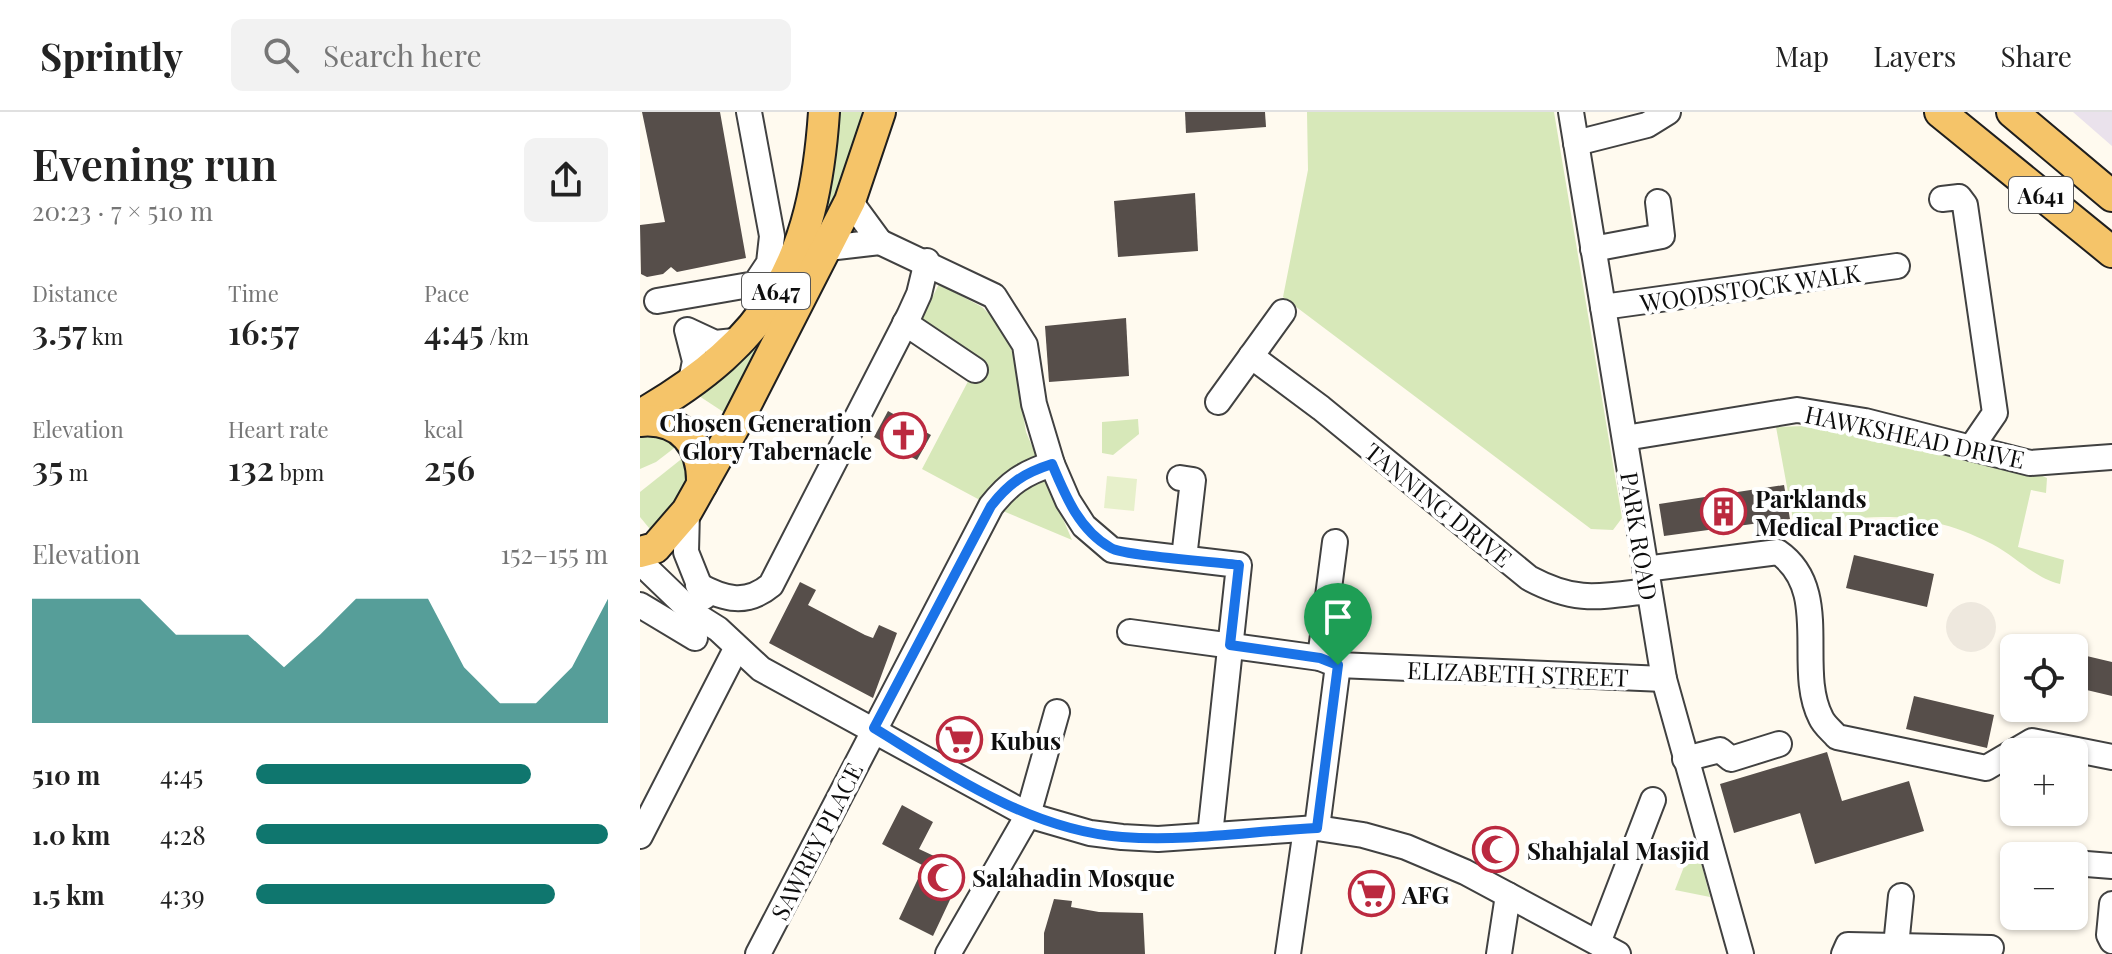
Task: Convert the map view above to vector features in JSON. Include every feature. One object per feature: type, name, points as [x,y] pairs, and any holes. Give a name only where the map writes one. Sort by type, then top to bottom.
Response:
[{"type":"main road","name":"A647","points":[[640,415],[690,386],[744,340],[787,273],[810,216],[820,165],[824,112]]},
{"type":"main road","name":"A647","points":[[640,552],[655,548],[687,511],[702,484],[828,248],[850,201],[880,112]]},
{"type":"main road","name":"A641","points":[[1940,112],[2112,252]]},
{"type":"main road","points":[[1964,112],[1989,134],[2010,171]]},
{"type":"main road","name":"A641","points":[[2015,113],[2112,196]]},
{"type":"main road","points":[[640,421],[668,423],[694,442],[700,457],[702,484]]},
{"type":"street","points":[[648,298],[755,284],[769,263],[772,236],[749,112]]},
{"type":"street","name":"PARK ROAD","points":[[1571,112],[1664,679],[1741,954]]},
{"type":"street","points":[[1576,143],[1647,125],[1668,112]]},
{"type":"street","points":[[1942,199],[1959,197],[1965,205],[1995,413],[1971,448]]},
{"type":"street","points":[[850,201],[880,242]]},
{"type":"street","points":[[1593,249],[1662,236],[1658,202]]},
{"type":"street","points":[[828,248],[880,242],[927,261],[994,296],[1007,312],[1025,345],[1034,404],[1052,464],[1068,501],[1084,526],[1112,550],[1239,565],[1210,835]]},
{"type":"street","points":[[698,585],[738,600],[752,598],[771,585],[919,294],[927,261]]},
{"type":"street","name":"WOODSTOCK WALK","points":[[1603,307],[1897,266]]},
{"type":"street","points":[[648,298],[687,330],[715,343],[744,340]]},
{"type":"street","points":[[1218,402],[1283,312]]},
{"type":"street","points":[[905,323],[975,370]]},
{"type":"street","points":[[687,330],[695,361],[690,386]]},
{"type":"street","name":"TANNING DRIVE","points":[[1251,356],[1321,408],[1529,578],[1561,595],[1596,597],[1646,580],[1778,552],[1798,570],[1809,605],[1815,700],[1821,719],[1837,737],[1986,768],[2032,741],[2112,757]]},
{"type":"street","name":"HAWKSHEAD DRIVE","points":[[1625,438],[1797,410],[1865,421],[2030,463],[2112,457]]},
{"type":"street","name":"SAWREY PLACE","points":[[758,954],[991,506],[1009,483],[1026,472],[1052,464]]},
{"type":"street","points":[[1180,478],[1193,480],[1184,558]]},
{"type":"street","points":[[687,511],[686,552],[698,585],[707,634]]},
{"type":"street","points":[[1288,954],[1311,829],[1329,662],[1335,542]]},
{"type":"street","points":[[640,562],[694,614],[707,634]]},
{"type":"street","points":[[640,605],[736,649],[771,675],[874,728],[949,774],[1028,815],[1090,833],[1122,837],[1311,829],[1363,835],[1406,847],[1508,895],[1608,948],[1653,800]]},
{"type":"street","name":"ELIZABETH STREET","points":[[1130,632],[1329,662],[1664,679]]},
{"type":"street","points":[[640,836],[736,649]]},
{"type":"street","points":[[948,954],[1028,815],[1057,712]]},
{"type":"street","points":[[1685,759],[1720,750],[1731,759],[1779,744]]},
{"type":"street","points":[[2088,864],[2112,866]]},
{"type":"street","points":[[1499,954],[1508,895]]},
{"type":"street","points":[[1896,946],[1901,896]]},
{"type":"street","points":[[2112,904],[2109,935],[2112,941]]},
{"type":"street","points":[[1846,950],[1896,946],[1991,948]]},
{"type":"shaded area","points":[[2073,112],[2112,112],[2112,146]]},
{"type":"shaded area","points":[[1971,602],[1989,609],[1996,627],[1989,645],[1971,652],[1953,645],[1946,627],[1953,609]]},
{"type":"green space","points":[[837,112],[869,112],[848,180],[817,235],[833,168]]},
{"type":"green space","points":[[1307,112],[1554,112],[1622,518],[1613,530],[1591,529],[1283,297],[1308,170]]},
{"type":"green space","points":[[939,284],[982,307],[1004,328],[1013,355],[1026,432],[1072,540],[991,506],[922,469],[974,370],[916,330]]},
{"type":"green space","points":[[769,329],[728,415],[699,396]]},
{"type":"green space","points":[[1138,419],[1139,434],[1113,455],[1102,453],[1102,422]]},
{"type":"green space","points":[[1829,425],[2031,471],[2047,478],[2046,493],[2031,490],[2018,547],[2064,560],[2060,584],[2042,577],[1992,544],[1941,524],[1918,519],[1871,517],[1794,525],[1776,427]]},
{"type":"green space","points":[[658,432],[682,442],[656,462],[640,469],[640,434]]},
{"type":"green space","points":[[689,453],[691,482],[654,534],[640,517],[640,492]]},
{"type":"green space","points":[[1107,476],[1137,479],[1134,511],[1104,508]]},
{"type":"green space","points":[[1695,838],[1710,897],[1675,890]]},
{"type":"building","points":[[642,112],[720,112],[746,258],[677,272],[671,267],[663,274],[647,277],[641,274],[640,225],[665,222]]},
{"type":"building","points":[[1185,112],[1265,112],[1266,127],[1186,133]]},
{"type":"building","points":[[1195,193],[1198,251],[1118,257],[1114,201]]},
{"type":"building","points":[[1126,318],[1129,376],[1049,382],[1045,326]]},
{"type":"building","name":"Chosen Generation Glory Tabernacle","points":[[888,411],[931,435],[917,460],[874,437]]},
{"type":"building","name":"Parklands Medical Practice","points":[[1784,485],[1790,519],[1664,536],[1659,504]]},
{"type":"building","points":[[1854,555],[1934,574],[1927,607],[1846,588]]},
{"type":"building","points":[[800,582],[816,590],[808,605],[865,635],[873,638],[879,625],[897,633],[873,698],[769,643]]},
{"type":"building","points":[[2088,656],[2112,662],[2112,696],[2088,690]]},
{"type":"building","points":[[1914,696],[1994,715],[1987,748],[1906,729]]},
{"type":"building","points":[[1827,752],[1842,801],[1909,781],[1924,831],[1815,864],[1800,813],[1734,833],[1720,784]]},
{"type":"building","points":[[902,805],[933,822],[919,849],[964,870],[933,936],[899,919],[924,866],[882,844]]},
{"type":"building","name":"Shahjalal Masjid","points":[[1494,828],[1516,839],[1499,873],[1477,861]]},
{"type":"building","points":[[1054,899],[1072,901],[1071,907],[1099,912],[1143,913],[1145,954],[1044,954],[1044,933]]},
{"type":"place","name":"Chosen Generation Glory Tabernacle","points":[[903,436]]},
{"type":"place","name":"Parklands Medical Practice","points":[[1724,512]]},
{"type":"place","name":"Kubus","points":[[959,740]]},
{"type":"place","name":"Shahjalal Masjid","points":[[1496,850]]},
{"type":"place","name":"Salahadin Mosque","points":[[941,877]]},
{"type":"place","name":"AFG","points":[[1371,894]]},
{"type":"route","points":[[1052,464],[1068,501],[1084,526],[1112,550],[1239,565],[1230,645],[1320,658],[1338,665],[1317,828],[1158,839],[1090,833],[1028,815],[949,774],[874,728],[991,506],[1009,483],[1026,472],[1052,464]]}]
